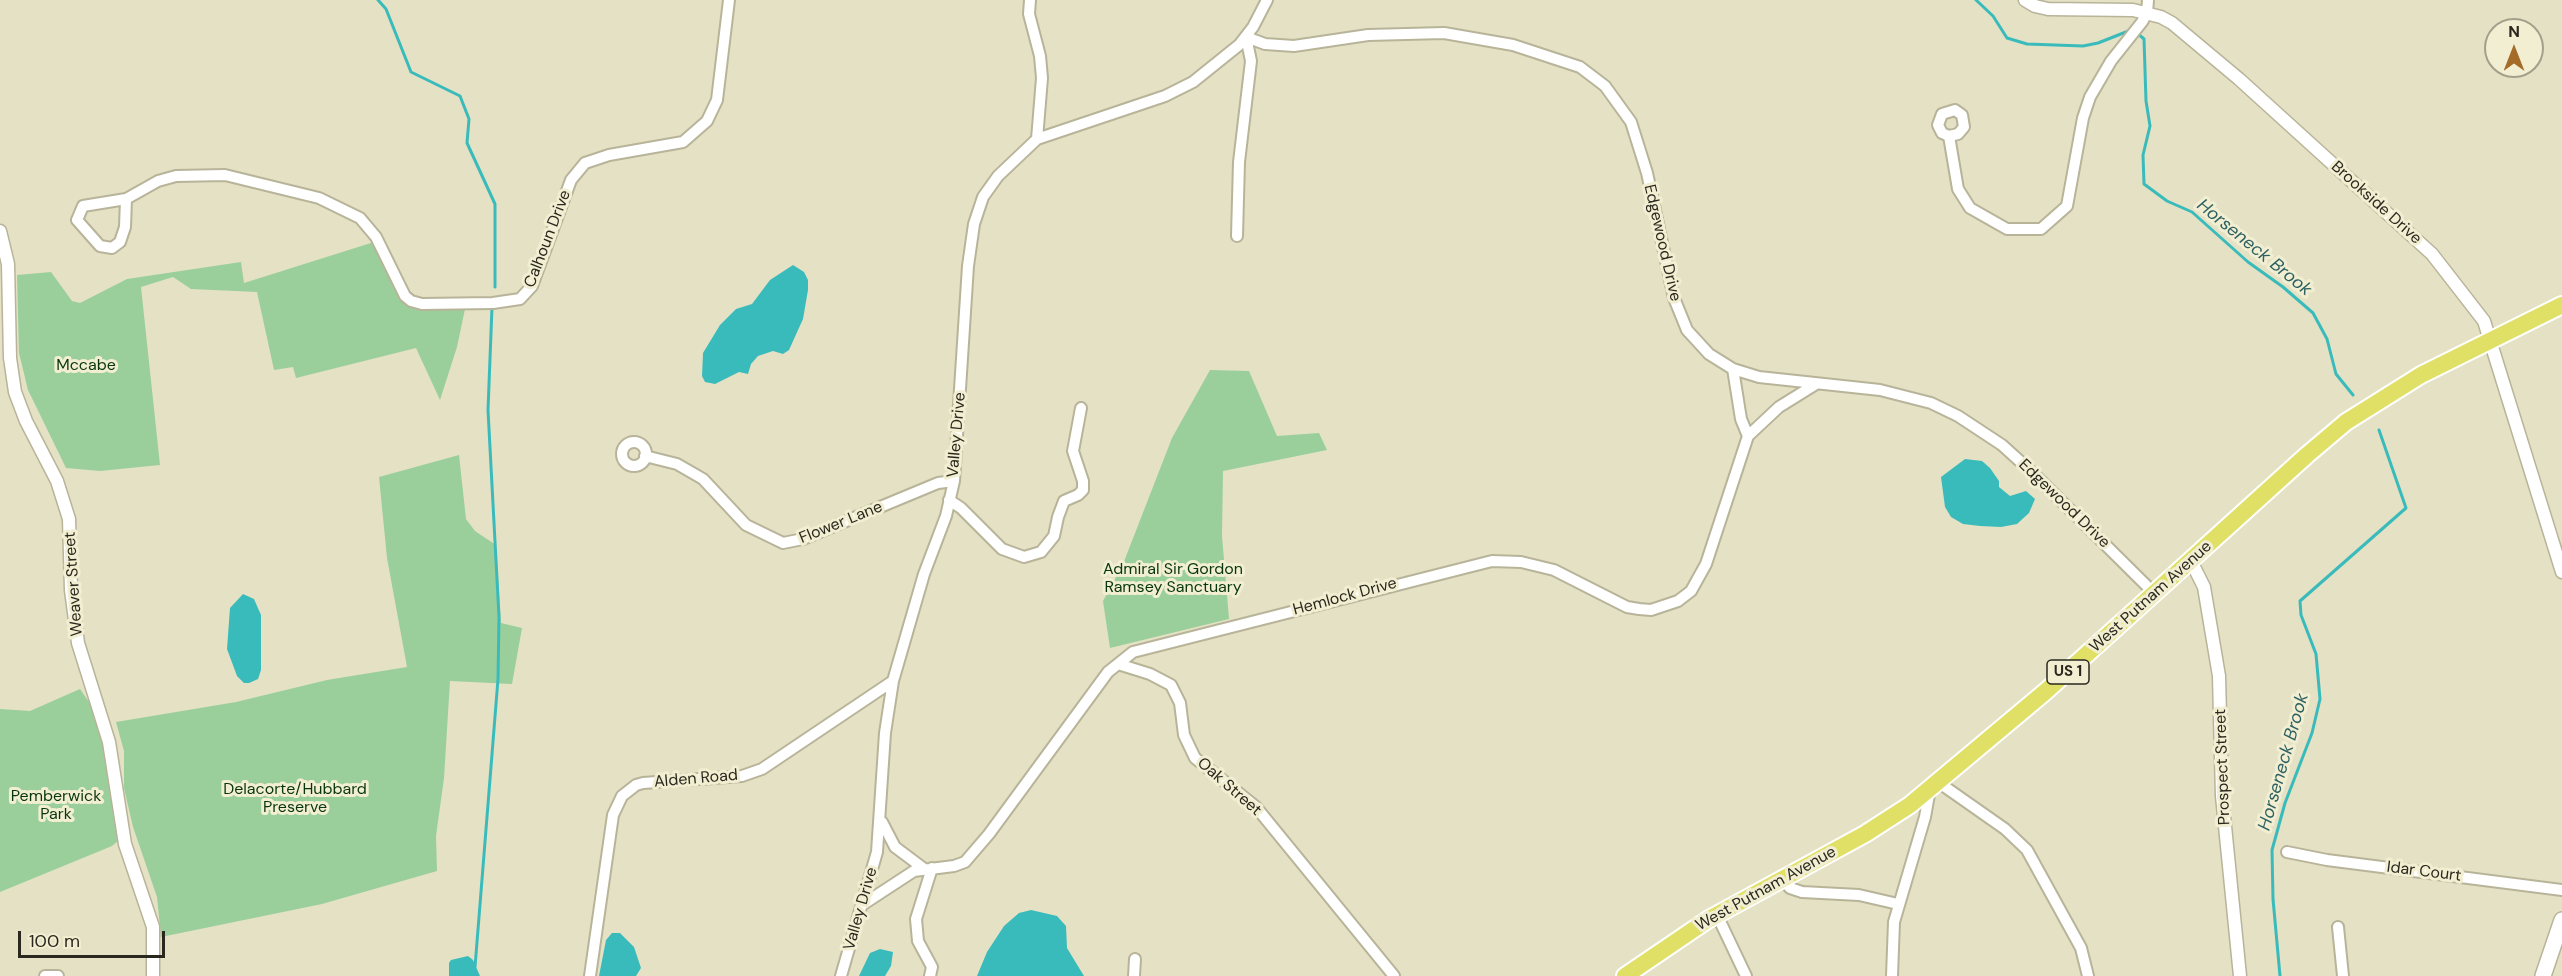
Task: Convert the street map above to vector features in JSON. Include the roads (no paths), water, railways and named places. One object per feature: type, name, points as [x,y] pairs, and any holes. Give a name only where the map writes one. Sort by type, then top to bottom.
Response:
[{"type":"main road","name":"West Putnam Avenue","points":[[1625,976],[1717,915],[1879,826],[1934,785],[2039,698],[2346,423],[2421,375],[2562,305]]},
{"type":"main road","points":[[2543,976],[2562,920]]},
{"type":"street","name":"Calhoun Drive","points":[[126,199],[125,227],[120,242],[112,248],[100,246],[77,220],[84,206],[96,202],[126,199],[158,181],[192,174],[225,176],[293,190],[319,198],[360,218],[376,237],[405,296],[411,301],[422,304],[493,303],[520,299],[532,286],[567,189],[585,163],[609,155],[683,142],[707,121],[717,100],[729,0]]},
{"type":"street","points":[[1030,0],[1029,14],[1040,57],[1042,78],[1037,139]]},
{"type":"street","name":"Valley Drive","points":[[841,976],[877,852],[885,733],[893,681],[954,480],[968,266],[974,224],[990,187],[1037,139],[1183,89],[1231,53],[1246,37],[1267,0]]},
{"type":"street","name":"Brookside Drive","points":[[2025,0],[2035,6],[2048,9],[2121,9],[2146,12],[2172,23],[2193,38],[2432,254],[2484,321],[2562,572]]},
{"type":"street","points":[[1949,136],[1959,189],[1970,208],[2007,229],[2041,229],[2067,206],[2083,118],[2090,97],[2111,61],[2146,12]]},
{"type":"street","name":"Edgewood Drive","points":[[1246,37],[1264,44],[1294,46],[1368,35],[1418,32],[1452,34],[1544,53],[1562,59],[1592,75],[1624,110],[1637,139],[1666,270],[1683,321],[1703,349],[1733,369],[1759,377],[1876,389],[1907,396],[1931,404],[1979,429],[2034,474],[2155,594]]},
{"type":"street","points":[[1236,236],[1239,162],[1251,61],[1246,37]]},
{"type":"street","name":"Weaver Street","points":[[0,231],[8,264],[10,358],[15,392],[26,421],[57,481],[69,519],[71,590],[78,643],[109,742],[125,844],[153,927],[153,976]]},
{"type":"street","points":[[1733,369],[1741,419],[1748,436]]},
{"type":"street","name":"Hemlock Drive","points":[[862,905],[888,886],[928,868],[954,866],[972,855],[1108,672],[1132,652],[1492,561],[1521,562],[1554,570],[1627,607],[1651,610],[1664,607],[1690,591],[1706,564],[1748,436],[1779,407],[1816,384]]},
{"type":"street","points":[[949,500],[961,508],[1002,549],[1024,557],[1041,552],[1054,536],[1064,501],[1078,495],[1083,490],[1083,481],[1073,451],[1081,408]]},
{"type":"street","name":"Flower Lane","points":[[645,456],[677,464],[703,478],[746,525],[783,543],[803,539],[938,483],[954,480]]},
{"type":"street","name":"Prospect Street","points":[[2191,561],[2204,587],[2219,676],[2222,796],[2240,976]]},
{"type":"street","name":"Oak Street","points":[[1118,663],[1150,674],[1171,686],[1180,703],[1184,735],[1195,758],[1256,807],[1394,976]]},
{"type":"street","name":"Alden Road","points":[[590,976],[613,815],[622,796],[636,785],[643,783],[742,776],[762,770],[893,681]]},
{"type":"street","points":[[1892,976],[1893,922],[1934,785],[2005,829],[2027,850],[2081,948],[2088,976]]},
{"type":"street","points":[[880,819],[895,848],[928,868],[916,919],[918,941],[932,967],[930,976]]},
{"type":"street","name":"Idar Court","points":[[2287,852],[2327,860],[2562,890]]},
{"type":"street","points":[[1782,879],[1791,888],[1802,892],[1859,895],[1898,904]]},
{"type":"street","points":[[1717,915],[1746,976]]},
{"type":"street","points":[[2338,927],[2343,976]]},
{"type":"street","points":[[1134,976],[1135,959]]},
{"type":"street","points":[[45,976],[58,976]]},
{"type":"water","points":[[793,265],[804,272],[808,280],[808,290],[803,319],[789,350],[783,354],[773,351],[758,356],[751,364],[748,374],[739,372],[715,384],[705,382],[702,376],[703,353],[720,325],[736,309],[752,304],[770,280]]},
{"type":"water","points":[[1965,459],[1982,461],[1999,481],[1999,487],[2010,496],[2026,491],[2035,499],[2029,513],[2017,524],[2001,527],[1963,524],[1951,517],[1945,507],[1941,477]]},
{"type":"water","points":[[243,594],[254,599],[261,615],[261,670],[258,679],[249,683],[244,683],[237,676],[227,649],[230,608]]},
{"type":"water","points":[[1031,910],[1057,916],[1066,926],[1067,948],[1084,976],[977,976],[987,952],[1004,926],[1019,913]]},
{"type":"water","points":[[612,933],[620,933],[634,947],[641,968],[636,976],[599,976],[606,940]]},
{"type":"water","points":[[880,949],[893,952],[891,966],[885,976],[859,976],[870,953]]},
{"type":"water","points":[[468,956],[473,960],[480,976],[449,976],[451,960]]},
{"type":"waterway","points":[[378,0],[386,9],[411,72],[460,96],[469,119],[467,143],[495,204],[495,287]]},
{"type":"waterway","name":"Horseneck Brook","points":[[1976,0],[1993,16],[2007,38],[2027,44],[2083,46],[2098,43],[2131,30]]},
{"type":"waterway","name":"Horseneck Brook","points":[[2137,33],[2144,39],[2146,101],[2150,126],[2143,155],[2144,184],[2167,201],[2192,212],[2248,262],[2283,287],[2313,313],[2327,339],[2336,374],[2353,395]]},
{"type":"waterway","points":[[475,967],[498,679],[499,617],[488,410],[492,307]]},
{"type":"waterway","name":"Horseneck Brook","points":[[2280,976],[2273,899],[2272,850],[2285,803],[2312,733],[2320,699],[2316,654],[2301,615],[2300,601],[2406,508],[2379,430]]},
{"type":"park label","name":"Mccabe","points":[[86,366]]},
{"type":"park label","name":"Admiral Sir Gordon Ramsey Sanctuary","points":[[1173,579]]},
{"type":"park label","name":"Delacorte/Hubbard Preserve","points":[[295,799]]},
{"type":"park label","name":"Pemberwick Park","points":[[56,806]]}]
